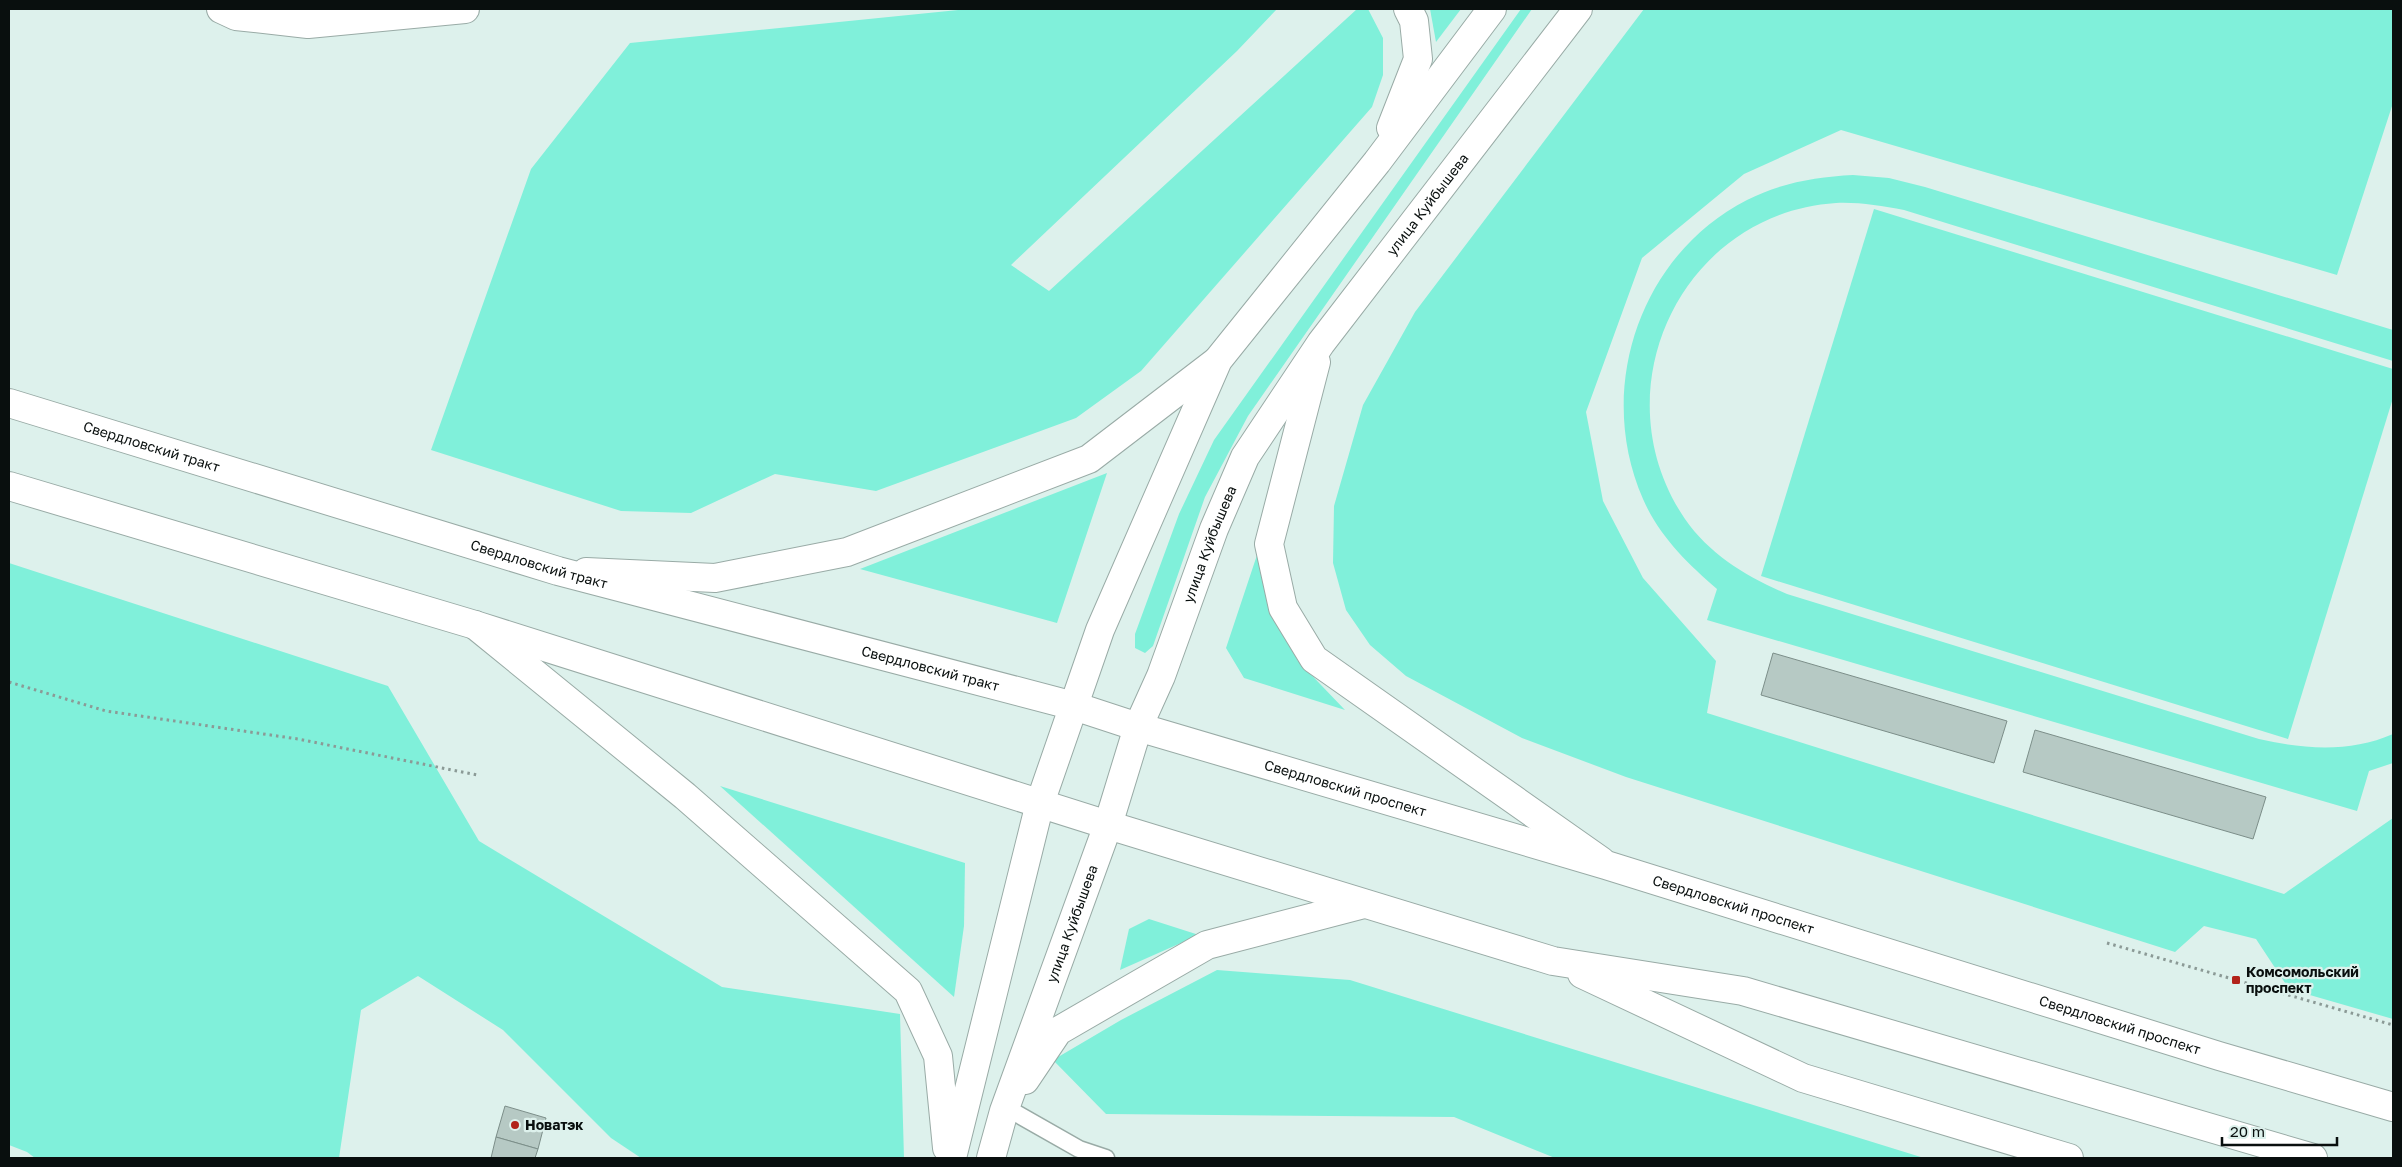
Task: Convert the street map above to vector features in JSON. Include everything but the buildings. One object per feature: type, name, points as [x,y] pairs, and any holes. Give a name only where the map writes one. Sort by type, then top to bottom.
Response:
[{"type":"main road","points":[[221,9],[236,16],[308,24],[466,9]]},
{"type":"main road","points":[[1377,162],[1418,59],[1414,20],[1408,9]]},
{"type":"main road","points":[[558,571],[715,578],[847,552],[1089,459],[1218,360],[1377,162],[1492,9]]},
{"type":"main road","name":"улица Куйбышева","points":[[991,1158],[1005,1107],[1108,825],[1138,728],[1161,676],[1214,529],[1244,457],[1321,343],[1578,9]]},
{"type":"main road","points":[[1321,343],[1268,544],[1283,608],[1314,659],[1606,865]]},
{"type":"main road","points":[[950,1158],[1040,803],[1100,630],[1218,360]]},
{"type":"main road","name":"Свердловский тракт","points":[[9,403],[558,571],[1074,706]]},
{"type":"main road","points":[[20,490],[475,625],[1108,825],[1553,961],[1743,991],[2313,1158]]},
{"type":"main road","points":[[475,625],[685,796],[908,992],[938,1056],[950,1158]]},
{"type":"main road","name":"Свердловский проспект","points":[[1074,706],[1138,728],[1606,865],[2219,1056],[2393,1107]]},
{"type":"main road","points":[[1005,1107],[1058,1031],[1207,945],[1364,904]]},
{"type":"main road","points":[[1553,961],[1803,1078],[2069,1158]]},
{"type":"lane","points":[[1005,1107],[1079,1149],[1106,1158]]},
{"type":"path","points":[[9,682],[106,711],[298,739],[477,775]]},
{"type":"path","points":[[2107,943],[2393,1025]]},
{"type":"green space","points":[[968,9],[1277,9],[1237,51],[1011,265],[1049,291],[1357,9],[1368,9],[1383,38],[1383,75],[1372,107],[1141,371],[1076,418],[876,491],[775,474],[691,513],[621,511],[431,450],[531,169],[630,43]]},
{"type":"green space","points":[[1430,9],[1461,9],[1436,42]]},
{"type":"green space","points":[[1521,9],[1532,9],[1248,416],[1205,497],[1153,646],[1145,653],[1135,648],[1135,634],[1179,514],[1214,440]]},
{"type":"green space","points":[[1644,9],[2393,9],[2393,103],[2337,275],[1841,130],[1744,174],[1642,258],[1586,412],[1603,501],[1643,578],[1716,661],[1707,713],[2284,894],[2393,818],[2393,1019],[2289,989],[2256,939],[2204,926],[2175,952],[1626,777],[1522,738],[1406,676],[1370,645],[1346,610],[1333,563],[1334,506],[1363,405],[1415,312]]},
{"type":"green space","points":[[1853,175],[1889,178],[1925,187],[2393,330],[2393,361],[1904,210],[1862,204],[1836,203],[1781,214],[1735,239],[1697,274],[1670,317],[1654,365],[1650,417],[1660,469],[1685,519],[1695,532],[1730,564],[1787,594],[2259,739],[2309,747],[2343,747],[2377,740],[2393,734],[2393,763],[2369,771],[2357,811],[1707,620],[1717,589],[1685,559],[1657,525],[1643,499],[1629,457],[1624,414],[1626,371],[1636,329],[1654,290],[1678,255],[1710,224],[1747,200],[1772,189],[1812,179]]},
{"type":"green space","points":[[1874,209],[2393,369],[2393,398],[2288,739],[1761,576]]},
{"type":"green space","points":[[1107,473],[1057,623],[860,569]]},
{"type":"green space","points":[[1257,555],[1271,610],[1298,661],[1345,710],[1244,678],[1226,648]]},
{"type":"green space","points":[[9,563],[388,686],[479,841],[722,987],[900,1014],[904,1158],[641,1158],[611,1138],[503,1030],[418,976],[361,1010],[339,1158],[35,1158],[27,1152],[9,1145]]},
{"type":"green space","points":[[720,786],[965,863],[964,926],[954,997]]},
{"type":"green space","points":[[1149,919],[1199,935],[1120,970],[1129,929]]},
{"type":"green space","points":[[1217,970],[1350,980],[1924,1158],[1555,1158],[1454,1117],[1106,1114],[1053,1060],[1121,1020]]},
{"type":"place","name":"Комсомольский проспект","points":[[2236,980]]},
{"type":"place","name":"Новатэк","points":[[515,1125]]}]
